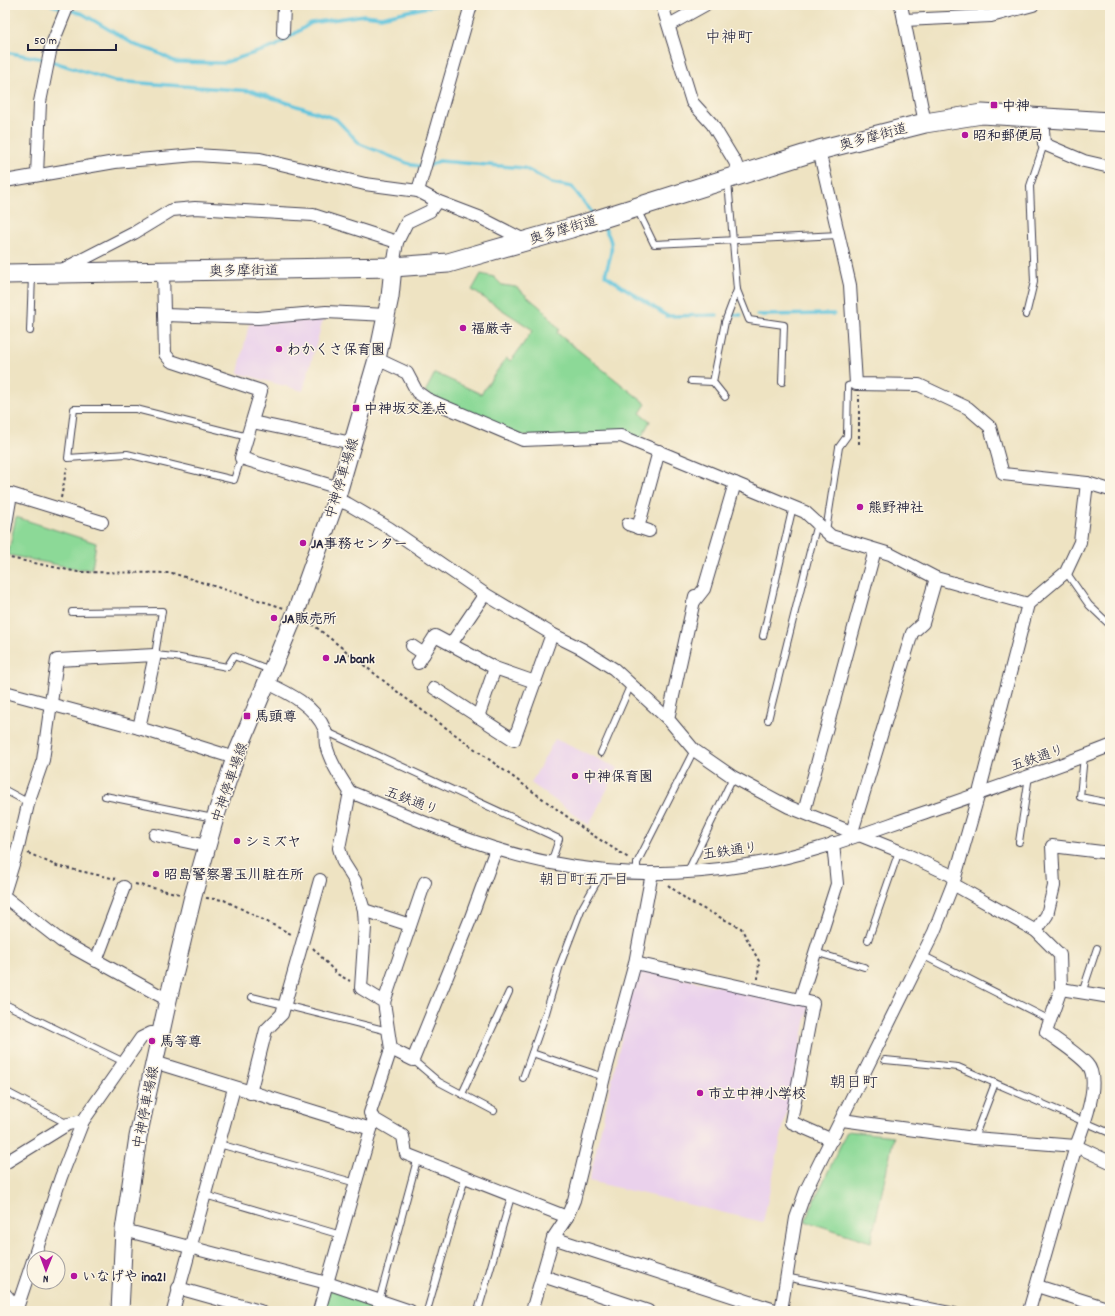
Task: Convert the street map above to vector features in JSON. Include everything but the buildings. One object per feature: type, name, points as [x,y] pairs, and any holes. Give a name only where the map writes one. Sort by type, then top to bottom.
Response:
[{"type":"main road","name":"奥多摩街道","points":[[5,274],[393,267],[448,263],[571,228],[819,150],[925,123],[982,114],[1110,122]]},
{"type":"main road","name":"中神停車場線","points":[[120,1311],[124,1230],[138,1137],[160,1033],[193,896],[215,818],[235,758],[296,612],[337,494],[377,359],[387,315],[393,267]]},
{"type":"street","points":[[283,33],[284,5]]},
{"type":"street","points":[[418,191],[471,5]]},
{"type":"street","points":[[662,5],[692,102],[712,124],[735,162],[734,176]]},
{"type":"street","points":[[669,25],[705,5]]},
{"type":"street","points":[[901,5],[925,123]]},
{"type":"street","points":[[904,20],[981,11],[991,16],[1033,5]]},
{"type":"street","points":[[37,175],[40,102],[49,60],[66,10]]},
{"type":"street","points":[[1042,117],[1044,144],[1084,161],[1110,167]]},
{"type":"street","points":[[819,150],[850,285],[858,384],[919,385],[968,408],[990,427],[1003,474],[1087,483],[1110,490]]},
{"type":"street","points":[[5,181],[115,162],[196,155],[260,159],[366,184],[418,191],[437,201],[479,217],[526,240]]},
{"type":"street","points":[[393,267],[397,242],[407,222],[430,211],[437,201]]},
{"type":"street","points":[[56,274],[134,233],[172,210],[195,208],[313,215],[397,242]]},
{"type":"street","points":[[163,271],[165,354],[171,361],[261,391],[241,458],[337,494],[348,504],[389,528],[485,594],[552,634],[589,653],[614,669],[668,719],[694,750],[733,777],[789,807],[899,851],[954,881],[1036,931],[1060,955],[1061,989],[1046,1032],[1088,1065],[1094,1079],[1085,1121],[1076,1146],[1029,1311]]},
{"type":"street","points":[[164,315],[258,318],[326,312],[387,315]]},
{"type":"street","points":[[377,359],[407,373],[417,392],[427,399],[523,440],[620,436],[793,506],[805,512],[831,536],[890,554],[936,578],[1028,604]]},
{"type":"street","points":[[252,422],[352,443]]},
{"type":"street","points":[[638,528],[659,451]]},
{"type":"street","points":[[668,719],[694,599],[704,589],[735,483]]},
{"type":"street","points":[[554,1238],[779,1311],[796,1218],[806,1190],[934,932],[954,881],[979,794],[1028,604],[1066,572],[1080,542],[1087,483]]},
{"type":"street","points":[[5,530],[12,494],[102,522]]},
{"type":"street","points":[[804,812],[875,550]]},
{"type":"street","points":[[855,834],[912,633],[924,623],[936,578]]},
{"type":"street","points":[[451,644],[485,594]]},
{"type":"street","points":[[434,688],[514,740],[552,634]]},
{"type":"street","points":[[412,646],[421,658],[435,636],[495,668],[535,682]]},
{"type":"street","points":[[5,890],[8,868],[18,848],[29,803],[43,760],[58,660],[155,655],[139,728]]},
{"type":"street","points":[[478,717],[495,668]]},
{"type":"street","points":[[269,677],[313,712],[325,731],[326,745],[338,774],[350,792],[339,848],[343,862],[355,881],[364,910],[365,927],[361,988],[384,1002]]},
{"type":"street","points":[[5,692],[139,728],[235,758]]},
{"type":"street","name":"五鉄通り","points":[[350,792],[496,849],[551,863],[603,871],[637,868],[652,873],[688,871],[747,865],[833,843],[855,834],[979,794],[1110,746]]},
{"type":"street","points":[[155,835],[207,846]]},
{"type":"street","points":[[800,1000],[837,884],[833,843]]},
{"type":"street","points":[[1036,931],[1047,915],[1054,886],[1052,846],[1110,853]]},
{"type":"street","points":[[391,1049],[413,1060],[470,920],[496,849]]},
{"type":"street","points":[[532,1311],[554,1238],[567,1217],[574,1200],[604,1077],[635,963],[652,873]]},
{"type":"street","points":[[250,1092],[266,1030],[282,1014],[320,880]]},
{"type":"street","points":[[319,1311],[372,1124],[370,1113],[391,1049],[390,1031],[384,1002],[425,882]]},
{"type":"street","points":[[96,961],[125,883]]},
{"type":"street","points":[[5,897],[61,941],[168,1000]]},
{"type":"street","points":[[364,910],[410,925]]},
{"type":"street","points":[[635,963],[813,1003],[791,1122],[832,1140]]},
{"type":"street","points":[[1061,989],[1110,997]]},
{"type":"street","points":[[17,1310],[61,1177],[83,1121],[141,1038],[151,1033],[160,1033]]},
{"type":"street","points":[[154,1062],[234,1088],[372,1124],[403,1136],[406,1154],[417,1160],[567,1217]]},
{"type":"street","points":[[173,1311],[178,1288],[191,1247],[234,1088]]},
{"type":"street","points":[[842,1120],[974,1138],[1076,1146],[1110,1162]]},
{"type":"street","points":[[5,1162],[68,1124],[83,1121]]},
{"type":"street","points":[[124,1230],[327,1283],[410,1311]]},
{"type":"street","points":[[543,1276],[648,1311]]},
{"type":"street","points":[[1037,1286],[1110,1309]]},
{"type":"street","points":[[178,1288],[260,1311]]},
{"type":"street","points":[[5,1294],[17,1310]]},
{"type":"lane","points":[[1026,315],[1034,282],[1030,186],[1044,144]]},
{"type":"lane","points":[[734,176],[733,240],[737,290],[749,320],[784,325],[782,382]]},
{"type":"lane","points":[[635,207],[654,244],[839,235]]},
{"type":"lane","points":[[30,331],[32,274]]},
{"type":"lane","points":[[712,382],[725,322],[737,290]]},
{"type":"lane","points":[[691,381],[712,382],[725,397]]},
{"type":"lane","points":[[768,720],[821,527],[839,447],[847,436],[848,386],[858,384]]},
{"type":"lane","points":[[241,458],[234,480],[127,454],[68,458],[74,409],[136,409],[248,437]]},
{"type":"lane","points":[[762,636],[793,506]]},
{"type":"lane","points":[[1066,572],[1089,605],[1110,625]]},
{"type":"lane","points":[[72,612],[162,611],[155,655],[227,666],[234,656],[269,677]]},
{"type":"lane","points":[[601,753],[631,684]]},
{"type":"lane","points":[[325,731],[559,839],[551,863]]},
{"type":"lane","points":[[637,868],[694,750]]},
{"type":"lane","points":[[1084,756],[1080,797],[1110,803]]},
{"type":"lane","points":[[1019,842],[1029,775]]},
{"type":"lane","points":[[688,871],[733,777]]},
{"type":"lane","points":[[5,790],[29,803]]},
{"type":"lane","points":[[105,796],[215,818]]},
{"type":"lane","points":[[868,940],[899,851]]},
{"type":"lane","points":[[523,1078],[560,965],[581,910],[603,871]]},
{"type":"lane","points":[[1082,993],[1097,948]]},
{"type":"lane","points":[[815,952],[864,967]]},
{"type":"lane","points":[[922,955],[1050,1020]]},
{"type":"lane","points":[[462,1094],[509,992]]},
{"type":"lane","points":[[252,997],[390,1031]]},
{"type":"lane","points":[[5,1004],[124,1062]]},
{"type":"lane","points":[[532,1053],[604,1077]]},
{"type":"lane","points":[[413,1060],[439,1082],[494,1111]]},
{"type":"lane","points":[[885,1060],[958,1067],[1110,1133]]},
{"type":"lane","points":[[974,1138],[995,1083]]},
{"type":"lane","points":[[5,1091],[68,1124]]},
{"type":"lane","points":[[219,1144],[356,1183]]},
{"type":"lane","points":[[379,1301],[417,1160]]},
{"type":"lane","points":[[427,1311],[465,1178]]},
{"type":"lane","points":[[205,1195],[341,1235]]},
{"type":"lane","points":[[478,1311],[511,1197]]},
{"type":"lane","points":[[785,1277],[955,1311]]},
{"type":"path","points":[[858,384],[859,444]]},
{"type":"path","points":[[59,509],[68,458]]},
{"type":"path","points":[[5,557],[78,572],[172,573],[296,612],[404,697],[637,868]]},
{"type":"path","points":[[18,848],[57,866],[125,883],[193,896],[224,900],[303,940],[311,946],[337,974],[361,988]]},
{"type":"path","points":[[652,873],[690,902],[741,928],[759,961],[757,990]]},
{"type":"shaded area","name":"わかくさ保育園","points":[[323,320],[303,391],[238,373],[249,324]]},
{"type":"shaded area","name":"中神保育園","points":[[555,739],[618,768],[589,825],[531,783]]},
{"type":"shaded area","name":"市立中神小学校","points":[[637,969],[809,1005],[763,1222],[589,1181]]},
{"type":"green space","points":[[481,274],[494,277],[502,285],[516,287],[541,308],[559,329],[557,333],[646,404],[640,413],[650,421],[640,440],[522,436],[435,398],[425,392],[435,373],[481,394],[506,358],[511,361],[533,330],[472,290]]},
{"type":"green space","points":[[16,517],[96,543],[92,569],[78,569],[8,555]]},
{"type":"green space","points":[[847,1131],[894,1136],[871,1242],[805,1221]]},
{"type":"green space","points":[[331,1286],[402,1311],[324,1311]]},
{"type":"waterway","points":[[52,5],[83,14],[135,45],[154,51],[176,62],[223,63],[276,46],[311,23],[364,15],[381,17],[437,5]]},
{"type":"waterway","points":[[5,52],[44,59],[114,81],[252,91],[336,119],[360,144],[412,165],[427,167],[439,161],[524,168],[552,183],[572,187],[594,215]]},
{"type":"waterway","points":[[602,225],[610,238],[611,244],[611,255],[605,275],[667,316],[717,315]]},
{"type":"waterway","points":[[757,315],[834,314]]},
{"type":"waterway","points":[[731,315],[741,315]]},
{"type":"place","name":"中神","points":[[994,105]]},
{"type":"place","name":"昭和郵便局","points":[[965,135]]},
{"type":"place","name":"福厳寺","points":[[463,328]]},
{"type":"place","name":"わかくさ保育園","points":[[279,349]]},
{"type":"place","name":"中神坂交差点","points":[[356,408]]},
{"type":"place","name":"熊野神社","points":[[860,507]]},
{"type":"place","name":"JA事務センター","points":[[303,543]]},
{"type":"place","name":"JA販売所","points":[[274,618]]},
{"type":"place","name":"JA bank","points":[[326,658]]},
{"type":"place","name":"馬頭尊","points":[[247,716]]},
{"type":"place","name":"中神保育園","points":[[575,776]]},
{"type":"place","name":"シミズヤ","points":[[237,841]]},
{"type":"place","name":"昭島警察署玉川駐在所","points":[[156,874]]},
{"type":"place","name":"馬等尊","points":[[152,1041]]},
{"type":"place","name":"市立中神小学校","points":[[700,1093]]},
{"type":"place","name":"いなげや ina21","points":[[74,1276]]},
{"type":"district","name":"中神町","points":[[729,36]]},
{"type":"district","name":"朝日町五丁目","points":[[584,879]]},
{"type":"district","name":"朝日町","points":[[854,1081]]}]
